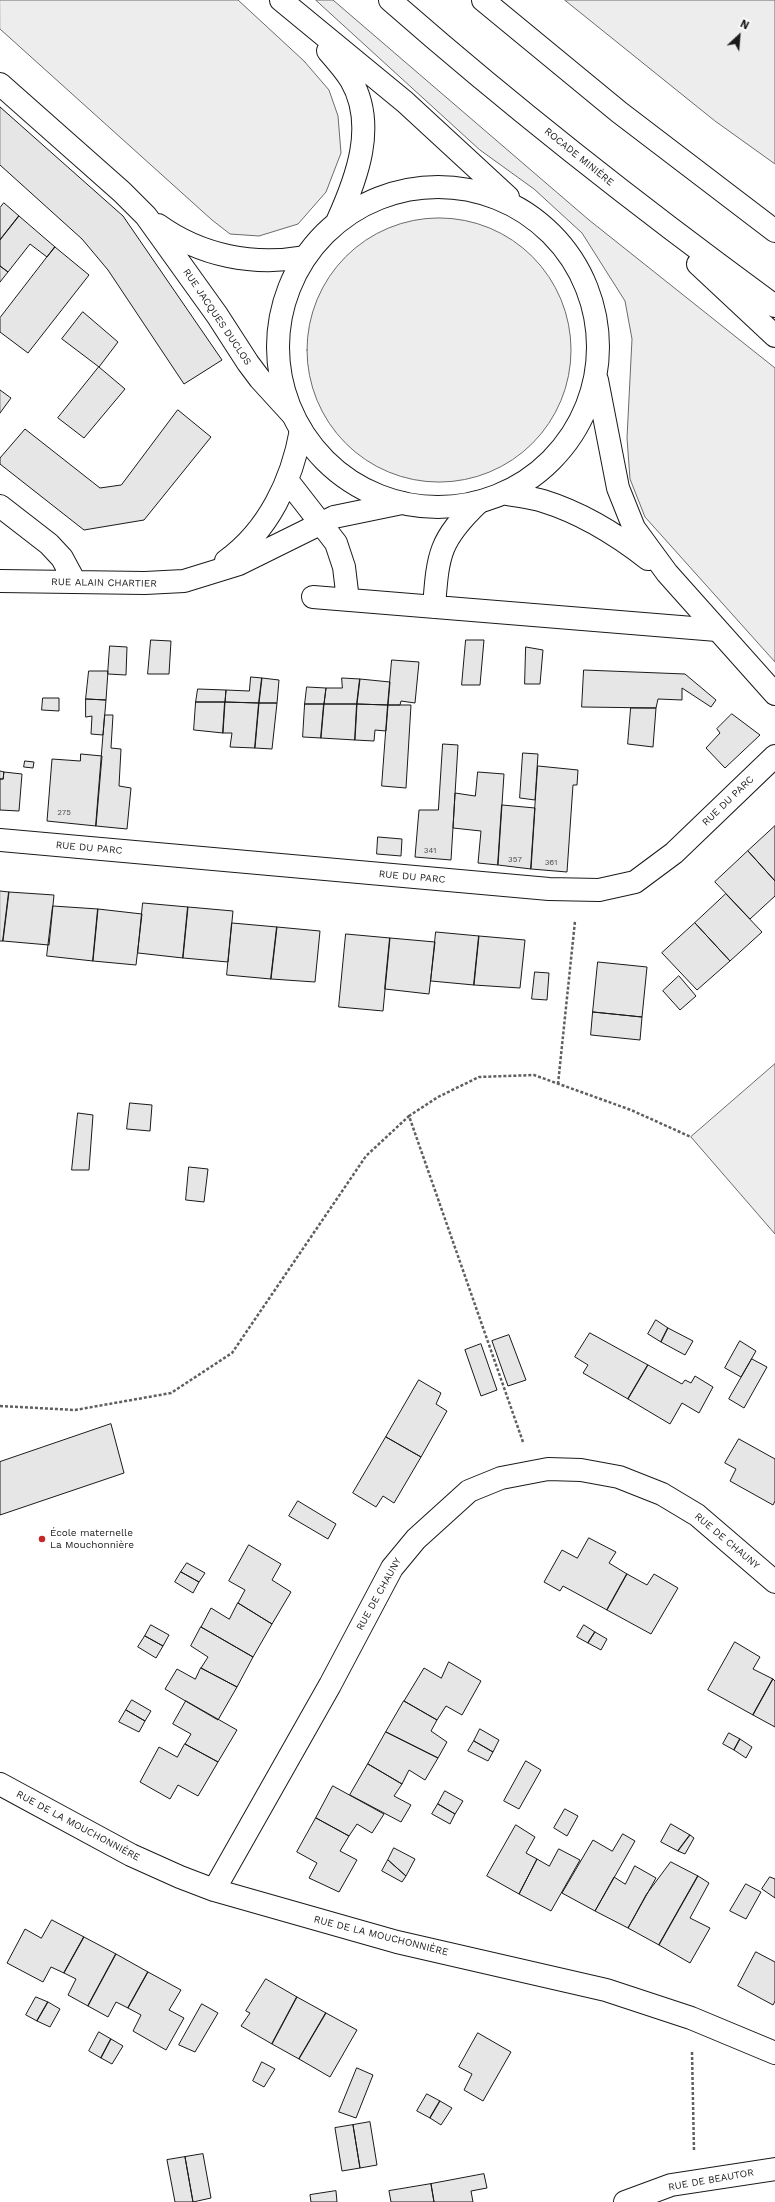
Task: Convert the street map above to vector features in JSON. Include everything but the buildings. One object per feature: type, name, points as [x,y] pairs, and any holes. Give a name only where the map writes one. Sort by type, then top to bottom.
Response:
[{"type":"main road","name":"ROCADE MINIÈRE","points":[[390,0],[503,96],[611,183],[700,252],[775,306]]},
{"type":"main road","points":[[483,0],[619,112],[775,232]]},
{"type":"main road","points":[[288,7],[405,102],[520,209],[544,226],[561,243],[571,257],[588,288],[593,305],[599,340],[596,375],[586,409],[570,439],[559,453],[533,476],[503,493],[479,502],[433,507],[402,503]]},
{"type":"main road","points":[[288,7],[351,81],[363,115],[364,133],[356,175],[337,222]]},
{"type":"main road","name":"RUE JACQUES DUCLOS","points":[[0,84],[122,192],[146,216],[173,236],[219,254],[234,258],[273,261],[305,257]]},
{"type":"main road","points":[[611,183],[775,336]]},
{"type":"main road","points":[[297,422],[281,379],[277,343],[279,324],[288,289],[305,257],[314,244],[337,222],[353,210],[388,194],[427,187],[466,188],[497,198],[520,209]]},
{"type":"main road","name":"RUE JACQUES DUCLOS","points":[[146,216],[217,315],[248,363],[297,422],[324,459],[337,471],[368,490],[402,503]]},
{"type":"main road","points":[[596,375],[618,488],[634,528],[667,573],[775,694]]},
{"type":"main road","name":"RUE ALAIN CHARTIER","points":[[207,575],[233,556],[251,539],[271,512],[287,480],[298,450],[297,422]]},
{"type":"main road","points":[[287,480],[331,534],[341,554],[348,600]]},
{"type":"main road","points":[[503,493],[541,500],[580,515],[614,534],[667,573]]},
{"type":"main road","points":[[434,607],[437,567],[445,542],[464,516],[479,502]]},
{"type":"main road","name":"RUE ALAIN CHARTIER","points":[[0,581],[166,583],[184,581],[239,564],[322,522],[354,512],[402,503]]},
{"type":"main road","points":[[0,506],[49,544],[62,558],[75,582]]},
{"type":"main road","points":[[313,597],[717,630]]},
{"type":"main road","name":"RUE DU PARC","points":[[0,840],[578,891],[619,887],[635,882],[651,872],[674,853],[775,756]]},
{"type":"main road","name":"RUE DE CHAUNY","points":[[214,1890],[330,1685],[382,1586],[404,1552],[468,1492],[501,1478],[533,1471],[581,1470],[619,1477],[662,1494],[712,1526],[775,1582]]},
{"type":"main road","name":"RUE DE LA MOUCHONNIÈRE","points":[[0,1784],[131,1855],[180,1877],[214,1890],[397,1942],[606,1990],[691,2018],[775,2054]]},
{"type":"main road","name":"RUE DE BEAUTOR","points":[[625,2202],[671,2185],[775,2169]]},
{"type":"path","points":[[558,1084],[578,891]]},
{"type":"path","points":[[0,1406],[75,1410],[171,1393],[232,1353],[366,1156],[409,1116],[438,1097],[479,1077],[534,1075],[631,1110],[691,1137]]},
{"type":"path","points":[[409,1116],[533,1471]]},
{"type":"path","points":[[691,2018],[694,2181]]},
{"type":"shaded area","points":[[0,0],[238,0],[304,61],[329,90],[338,116],[341,153],[326,192],[298,224],[259,236],[230,234],[212,220],[0,29]]},
{"type":"shaded area","points":[[316,0],[333,0],[589,220],[775,368],[775,662],[645,517],[630,479],[627,438],[632,339],[625,301],[582,233],[534,189],[480,150]]},
{"type":"shaded area","points":[[565,0],[775,0],[775,164],[715,121]]},
{"type":"shaded area","points":[[439,218],[465,221],[490,228],[523,248],[541,266],[561,299],[568,324],[571,350],[568,376],[561,401],[541,434],[523,452],[490,472],[465,479],[439,482],[413,479],[388,472],[355,452],[337,434],[317,401],[310,376],[307,350],[310,324],[317,299],[337,266],[355,248],[388,228],[413,221]]},
{"type":"shaded area","points":[[775,1064],[775,1234],[691,1137]]},
{"type":"place","name":"École maternelle La Mouchonnière","points":[[42,1539]]}]
